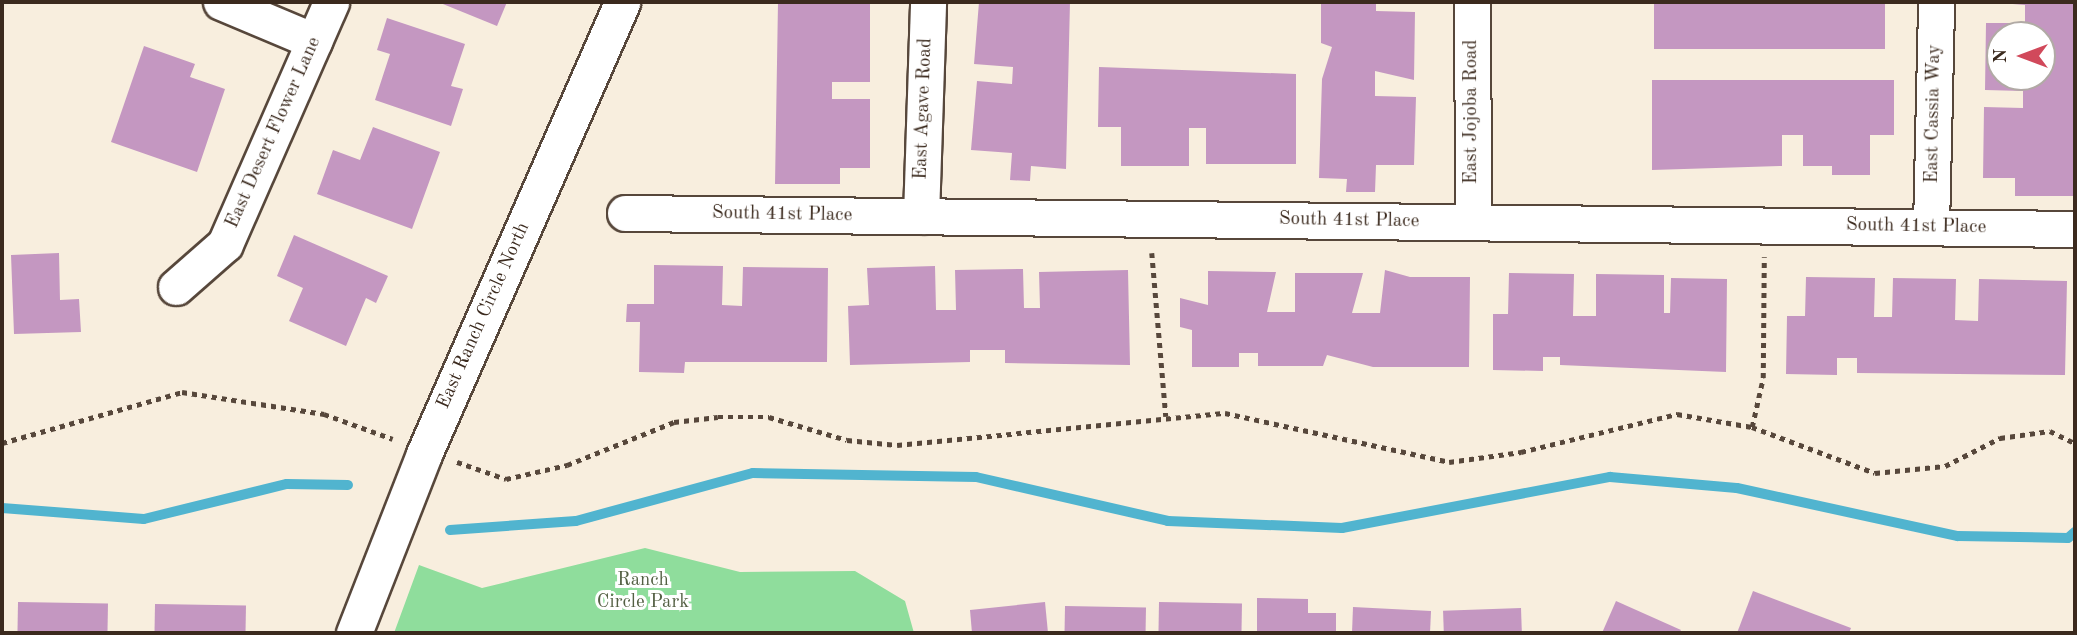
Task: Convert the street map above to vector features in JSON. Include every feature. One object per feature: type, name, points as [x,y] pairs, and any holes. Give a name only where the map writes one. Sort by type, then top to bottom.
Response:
[{"type":"street","points":[[221,2],[314,41]]},
{"type":"street","name":"East Desert Flower Lane","points":[[176,287],[225,244],[331,2]]},
{"type":"street","name":"East Ranch Circle North","points":[[354,633],[424,454],[622,2]]},
{"type":"street","name":"East Agave Road","points":[[921,216],[928,2]]},
{"type":"street","name":"East Jojoba Road","points":[[1472,2],[1473,222]]},
{"type":"street","name":"East Cassia Way","points":[[1931,227],[1936,2]]},
{"type":"street","name":"South 41st Place","points":[[625,213],[2073,229]]},
{"type":"path","points":[[1149,219],[1166,416]]},
{"type":"path","points":[[1752,427],[1763,378],[1765,225]]},
{"type":"path","points":[[2,443],[182,392],[324,414],[424,454],[506,479],[567,465],[674,422],[718,417],[769,417],[847,440],[897,445],[1166,416],[1225,413],[1449,462],[1521,452],[1677,414],[1752,427],[1875,474],[1945,466],[2000,438],[2050,431],[2075,443]]},
{"type":"green space","name":"Ranch Circle Park","points":[[645,548],[740,572],[855,571],[905,601],[914,633],[394,633],[419,565],[482,588]]},
{"type":"building","points":[[438,2],[507,2],[497,26]]},
{"type":"building","points":[[778,2],[870,2],[870,82],[832,82],[832,99],[870,99],[870,168],[840,168],[840,184],[775,184]]},
{"type":"building","points":[[979,2],[1070,2],[1066,169],[1031,166],[1030,181],[1010,180],[1012,153],[971,150],[977,81],[1012,84],[1013,67],[974,64]]},
{"type":"building","points":[[1321,2],[1376,2],[1376,11],[1415,12],[1414,80],[1375,71],[1375,96],[1416,97],[1414,165],[1376,165],[1375,192],[1346,192],[1347,179],[1319,178],[1322,79],[1332,47],[1321,43]]},
{"type":"building","points":[[1654,2],[1885,2],[1885,49],[1654,49]]},
{"type":"building","points":[[1988,2],[2075,2],[2075,196],[2015,196],[2015,178],[1983,178],[1984,107],[2023,108],[2023,91],[2056,91],[2056,21],[2025,21],[2025,5]]},
{"type":"building","points":[[387,18],[465,44],[451,86],[463,89],[451,126],[375,100],[390,54],[377,50]]},
{"type":"building","points":[[1986,23],[1986,90],[1985,90]]},
{"type":"building","points":[[144,46],[195,64],[190,77],[225,89],[197,172],[111,142]]},
{"type":"building","points":[[1099,67],[1296,74],[1296,164],[1206,164],[1206,128],[1189,128],[1189,166],[1121,166],[1121,127],[1098,127]]},
{"type":"building","points":[[1652,80],[1894,80],[1894,135],[1870,135],[1870,175],[1832,175],[1832,166],[1803,166],[1803,135],[1782,135],[1782,166],[1652,170]]},
{"type":"building","points":[[373,127],[440,152],[412,229],[317,194],[333,150],[360,160]]},
{"type":"building","points":[[294,235],[388,276],[376,303],[366,298],[346,346],[289,321],[303,288],[277,276]]},
{"type":"building","points":[[59,253],[60,300],[79,299],[81,332],[14,334],[11,255]]},
{"type":"building","points":[[654,265],[723,266],[722,305],[742,306],[743,267],[828,268],[827,362],[685,362],[684,373],[639,372],[640,322],[626,322],[627,304],[654,304]]},
{"type":"building","points":[[935,266],[936,310],[956,310],[955,270],[1023,269],[1024,308],[1040,308],[1039,272],[1128,270],[1130,365],[1005,363],[1005,350],[970,350],[970,362],[850,365],[848,306],[869,305],[867,268]]},
{"type":"building","points":[[1385,270],[1410,277],[1470,277],[1469,367],[1373,367],[1327,355],[1323,366],[1258,366],[1258,353],[1239,353],[1239,367],[1192,367],[1192,330],[1180,327],[1180,298],[1208,305],[1208,271],[1276,272],[1267,312],[1295,312],[1295,273],[1363,273],[1352,313],[1380,313]]},
{"type":"building","points":[[1509,273],[1574,274],[1573,316],[1596,316],[1596,274],[1664,275],[1664,313],[1670,313],[1671,278],[1727,279],[1726,372],[1560,365],[1560,357],[1543,357],[1543,371],[1493,370],[1493,314],[1508,314]]},
{"type":"building","points":[[1806,277],[1875,278],[1874,317],[1892,317],[1893,278],[1956,279],[1955,320],[1978,321],[1979,279],[2067,281],[2065,375],[1857,373],[1857,358],[1837,358],[1837,375],[1786,374],[1787,316],[1805,316]]},
{"type":"building","points":[[1753,591],[1851,628],[1849,633],[1737,633]]},
{"type":"building","points":[[1257,598],[1308,599],[1308,613],[1336,613],[1336,633],[1257,633]]},
{"type":"building","points":[[1616,601],[1681,630],[1679,633],[1602,633]]},
{"type":"building","points":[[18,602],[108,604],[107,633],[17,633]]},
{"type":"building","points":[[1045,602],[1048,633],[972,633],[970,610]]},
{"type":"building","points":[[1159,602],[1242,603],[1241,633],[1158,633]]},
{"type":"building","points":[[155,604],[246,606],[246,633],[154,633]]},
{"type":"building","points":[[1065,606],[1146,607],[1146,633],[1065,633]]},
{"type":"building","points":[[1353,607],[1431,611],[1430,633],[1352,633]]},
{"type":"building","points":[[1521,608],[1522,633],[1444,633],[1443,611]]},
{"type":"waterway","points":[[450,530],[576,521],[753,473],[976,477],[1168,521],[1342,528],[1610,477],[1737,488],[1958,536],[2068,538],[2075,532]]},
{"type":"waterway","points":[[2,508],[144,519],[287,484],[348,485]]}]
